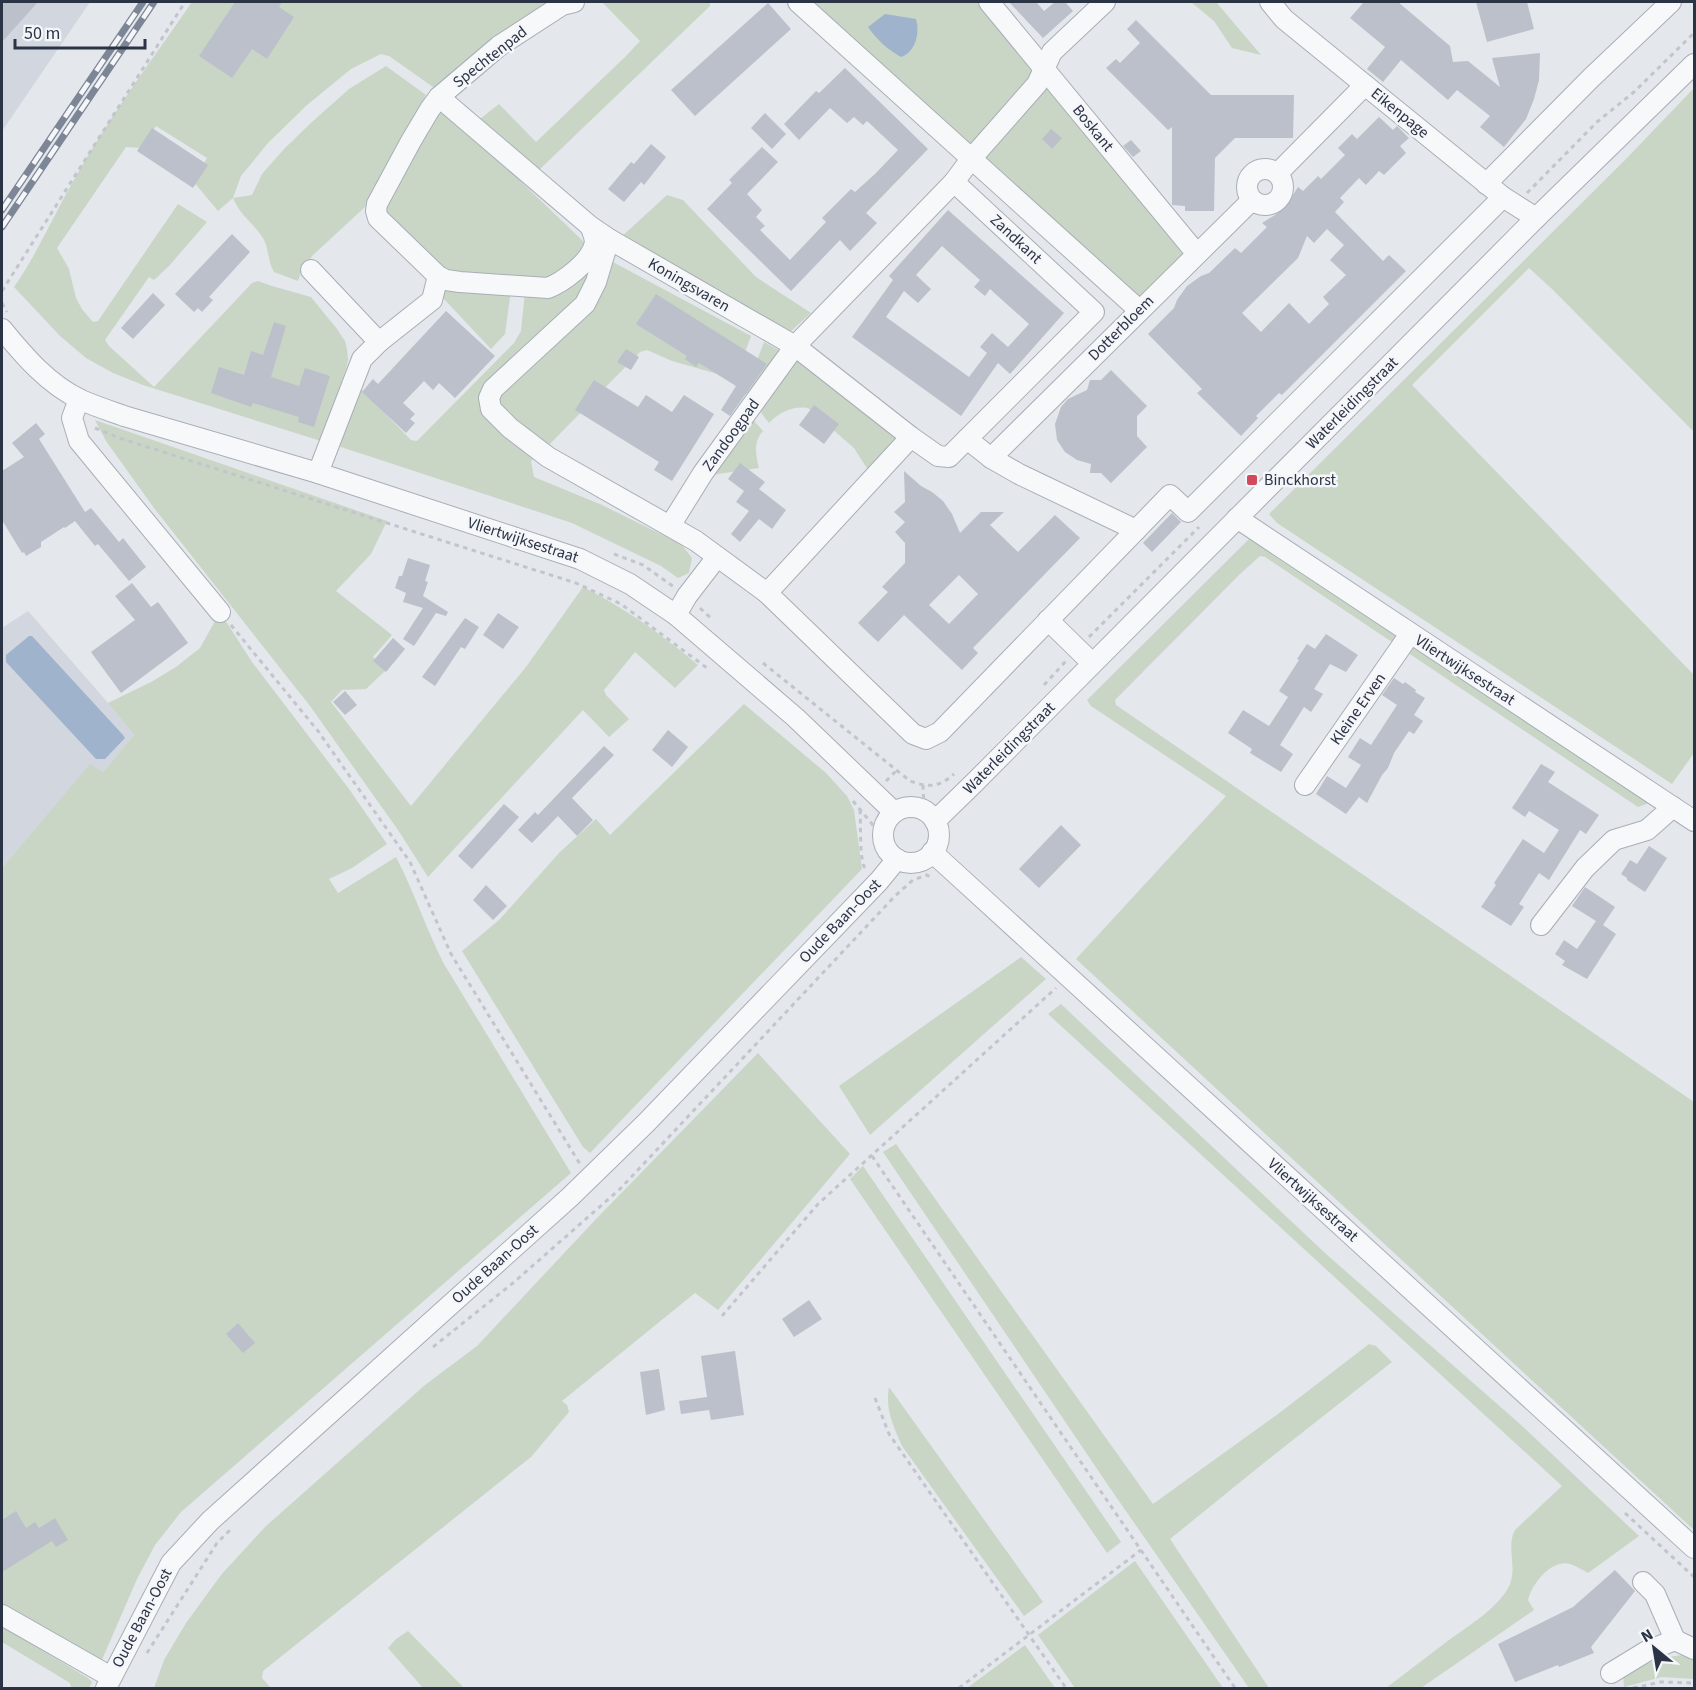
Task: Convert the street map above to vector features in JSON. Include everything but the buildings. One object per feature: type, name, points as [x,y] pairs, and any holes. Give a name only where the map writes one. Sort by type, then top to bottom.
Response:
[{"type":"street","name":"Spechtenpad","points":[[438,276],[378,218],[377,204],[411,141],[439,97],[499,45],[562,5],[574,2]]},
{"type":"street","name":"Zandkant","points":[[798,2],[1139,310]]},
{"type":"street","name":"Boskant","points":[[989,2],[1197,255]]},
{"type":"street","points":[[795,346],[954,182],[971,159],[1037,84],[1052,52],[1105,2]]},
{"type":"street","name":"Eikenpage","points":[[1270,2],[1284,19],[1486,184],[1536,218]]},
{"type":"street","points":[[1486,184],[1591,78],[1671,2]]},
{"type":"street","name":"Waterleidingstraat","points":[[929,815],[974,783],[1536,218],[1695,64]]},
{"type":"street","name":"Dotterbloem","points":[[991,458],[1252,200],[1262,205],[1274,203],[1282,195],[1284,183],[1278,173],[1365,85]]},
{"type":"street","name":"Koningsvaren","points":[[439,97],[590,226],[795,346],[911,437],[938,456],[949,457]]},
{"type":"street","name":"Zandkant","points":[[949,457],[1094,312],[954,182]]},
{"type":"street","points":[[609,239],[596,282],[585,304],[493,389],[489,398],[491,409],[510,428],[548,457],[696,541],[768,593],[913,734],[927,739],[940,732],[1170,495],[1188,512],[1503,197]]},
{"type":"street","points":[[318,473],[362,359],[379,342],[432,300],[438,276],[460,282],[548,288],[571,274],[587,259],[595,240],[590,226]]},
{"type":"street","points":[[311,270],[379,342]]},
{"type":"street","name":"Vliertwijksestraat","points":[[2,329],[44,375],[79,399],[124,416],[318,473],[580,559],[630,584],[676,615],[796,718],[894,812]]},
{"type":"street","name":"Zandoogpad","points":[[670,526],[703,473],[795,346]]},
{"type":"street","points":[[79,399],[72,418],[79,441],[220,612]]},
{"type":"street","points":[[768,593],[911,437]]},
{"type":"street","points":[[967,439],[991,458],[1019,474],[1136,530]]},
{"type":"street","name":"Vliertwijksestraat","points":[[1237,518],[1695,821]]},
{"type":"street","points":[[676,615],[687,596],[717,557]]},
{"type":"street","points":[[1048,620],[1092,663]]},
{"type":"street","name":"Kleine Erven","points":[[1305,785],[1410,634]]},
{"type":"street","points":[[914,807],[929,815],[938,828],[937,845],[922,860],[910,863],[897,860],[890,854],[882,836],[888,818],[894,812],[914,807]]},
{"type":"street","points":[[1541,925],[1585,868],[1614,840],[1647,830],[1672,807]]},
{"type":"street","name":"Vliertwijksestraat","points":[[932,852],[1695,1548]]},
{"type":"street","name":"Oude Baan-Oost","points":[[2,1615],[108,1683],[171,1563],[210,1521],[561,1205],[646,1122],[897,860]]},
{"type":"street","points":[[1642,1582],[1654,1594],[1676,1640],[1695,1649]]},
{"type":"street","points":[[1611,1673],[1647,1651],[1676,1640]]},
{"type":"path","points":[[2,291],[185,2]]},
{"type":"path","name":"Vliertwijksestraat","points":[[72,418],[119,438],[576,582],[621,604],[711,671]]},
{"type":"path","points":[[220,612],[318,731],[410,862],[451,954],[589,1178]]},
{"type":"path","points":[[896,770],[910,781],[923,785],[929,815]]},
{"type":"path","name":"Waterleidingstraat","points":[[923,785],[945,782],[960,770]]},
{"type":"path","points":[[848,793],[882,836]]},
{"type":"path","points":[[860,809],[862,866],[879,881]]},
{"type":"path","name":"Oude Baan-Oost","points":[[433,1347],[513,1283],[620,1189],[895,896],[879,881]]},
{"type":"path","points":[[722,1316],[818,1204],[1068,976]]},
{"type":"path","points":[[872,1156],[1235,1689]]},
{"type":"path","points":[[875,1398],[889,1434],[1066,1689]]},
{"type":"path","name":"Oude Baan-Oost","points":[[146,1654],[217,1544],[234,1527]]},
{"type":"path","points":[[959,1689],[1141,1550]]},
{"type":"path","points":[[1632,1689],[1661,1682],[1695,1683]]},
{"type":"shaded area","points":[[2,2],[90,2],[2,131]]},
{"type":"shaded area","points":[[28,611],[134,735],[103,772],[90,765],[2,868],[2,628]]},
{"type":"green space","points":[[192,2],[549,2],[522,18],[439,90],[389,56],[381,54],[351,69],[307,105],[268,143],[241,176],[233,198],[218,211],[193,181],[207,158],[156,126],[142,148],[126,147],[57,248],[69,269],[76,298],[93,322],[98,321],[178,204],[207,222],[169,266],[154,280],[149,277],[105,340],[154,387],[252,283],[258,281],[311,297],[345,341],[348,360],[321,441],[143,385],[113,373],[86,358],[60,336],[14,287],[31,261],[88,155]]},
{"type":"green space","points":[[602,2],[710,2],[710,6],[539,170],[480,119],[499,104],[536,142],[625,57],[640,41]]},
{"type":"green space","points":[[805,2],[981,2],[1185,253],[1140,299]]},
{"type":"green space","points":[[1191,2],[1216,2],[1261,55],[1232,48],[1214,21]]},
{"type":"green space","points":[[386,66],[426,95],[365,207],[313,255],[301,272],[298,281],[274,272],[264,240],[233,198],[252,195],[262,174],[312,122],[349,89]]},
{"type":"green space","points":[[1694,88],[1694,432],[1529,268],[1412,385],[1694,675],[1694,753],[1672,784],[1277,523],[1269,514],[1625,160]]},
{"type":"green space","points":[[438,105],[448,112],[588,248],[549,281],[447,271],[381,207]]},
{"type":"green space","points":[[667,195],[683,200],[756,277],[811,313],[790,332],[619,239]]},
{"type":"green space","points":[[597,259],[611,261],[751,336],[735,379],[672,361],[647,350],[640,352],[531,461],[534,477],[602,505],[681,544],[692,558],[689,573],[678,578],[661,566],[572,523],[335,445],[361,389],[411,440],[417,441],[514,343],[521,331],[525,292],[549,295],[563,293]]},
{"type":"green space","points":[[447,285],[511,290],[505,334],[491,349],[443,298],[441,292]]},
{"type":"green space","points":[[764,342],[813,369],[901,440],[868,470],[854,448],[808,408],[787,411],[769,423],[745,392]]},
{"type":"green space","points":[[744,410],[763,431],[758,440],[756,453],[759,468],[711,475]]},
{"type":"green space","points":[[95,420],[387,521],[371,554],[336,591],[392,635],[373,657],[387,669],[366,689],[342,690],[331,702],[411,806],[526,667],[583,587],[642,622],[698,665],[675,688],[635,652],[604,690],[629,719],[609,737],[583,710],[428,877],[398,830],[310,706],[154,508],[106,441]]},
{"type":"green space","points":[[1250,538],[1694,829],[1694,833],[1649,803],[1638,807],[1265,557],[1260,556],[1240,574],[1115,700],[1116,705],[1694,1102],[1694,1530],[1076,959],[1226,796],[1091,706],[1087,700]]},
{"type":"green space","points":[[220,612],[252,662],[349,789],[387,844],[352,868],[329,879],[338,893],[396,857],[444,964],[571,1173],[181,1512],[155,1545],[137,1579],[101,1662],[2,1609],[2,868],[90,764],[103,772],[134,735],[108,703],[151,682],[176,667],[200,648]]},
{"type":"green space","points":[[744,704],[826,773],[847,796],[854,810],[862,869],[590,1153],[583,1147],[462,951],[499,920],[560,852],[596,819],[610,835]]},
{"type":"green space","points":[[1021,957],[1046,979],[870,1135],[839,1086]]},
{"type":"green space","points":[[1061,1004],[1326,1254],[1520,1424],[1639,1536],[1588,1573],[1563,1563],[1549,1569],[1538,1580],[1530,1594],[1528,1600],[1534,1610],[1421,1688],[1386,1688],[1483,1615],[1506,1592],[1512,1577],[1511,1543],[1515,1530],[1562,1486],[1048,1014]]},
{"type":"green space","points":[[758,1053],[850,1154],[718,1310],[695,1293],[562,1401],[567,1405],[569,1412],[531,1457],[263,1671],[262,1678],[271,1688],[154,1688],[164,1660],[186,1623],[221,1575],[265,1527],[425,1385],[477,1346],[597,1218]]},
{"type":"green space","points":[[896,1144],[1153,1504],[1278,1414],[1369,1344],[1376,1346],[1392,1362],[1170,1539],[1269,1688],[1249,1688],[1112,1491],[883,1152]]},
{"type":"green space","points":[[863,1166],[1121,1542],[1107,1553],[850,1179]]},
{"type":"green space","points":[[889,1387],[1043,1602],[1024,1616],[902,1446],[889,1410]]},
{"type":"green space","points":[[1135,1561],[1223,1688],[1075,1688],[1038,1635]]},
{"type":"green space","points":[[2,1626],[88,1678],[92,1682],[89,1688],[71,1688],[70,1683],[2,1642]]},
{"type":"green space","points":[[408,1631],[464,1688],[423,1688],[388,1648]]},
{"type":"green space","points":[[1025,1645],[1055,1688],[967,1688]]},
{"type":"green space","points":[[1683,1655],[1694,1660],[1694,1679],[1662,1677],[1624,1687],[1623,1675],[1630,1671],[1659,1659]]},
{"type":"water","points":[[885,14],[916,19],[916,41],[910,51],[901,57],[883,44],[868,27]]},
{"type":"water","points":[[32,636],[125,738],[105,759],[96,759],[6,662],[6,655]]},
{"type":"railway","points":[[2,210],[143,2]]},
{"type":"railway","points":[[2,227],[154,2]]},
{"type":"place","name":"Binckhorst","points":[[1252,480]]}]
